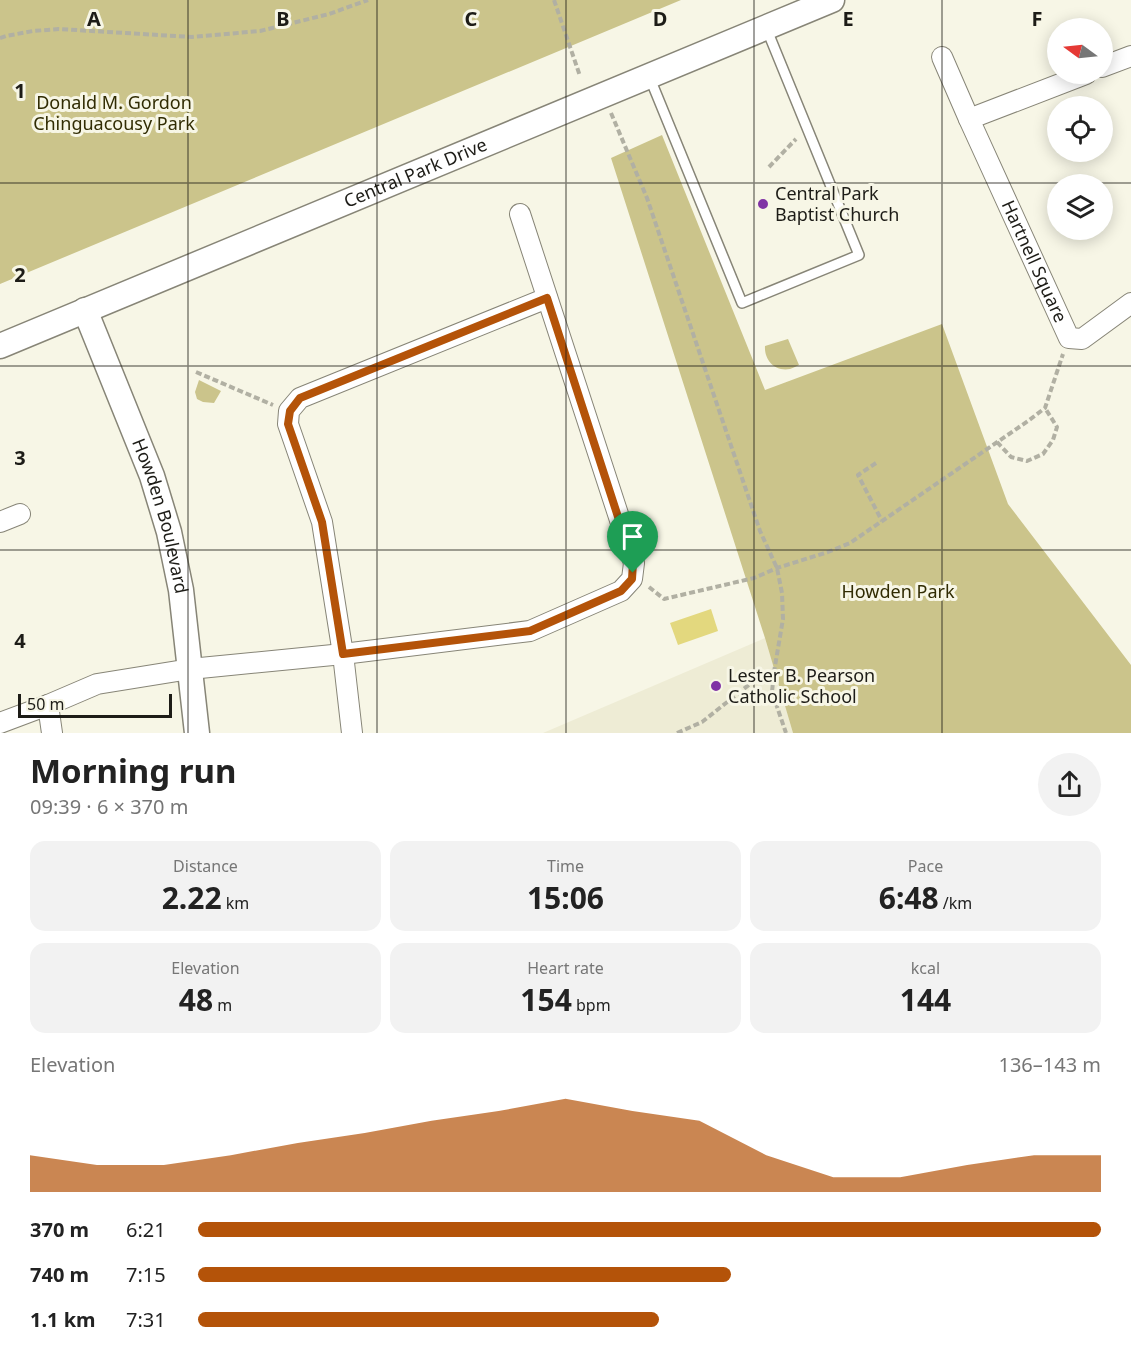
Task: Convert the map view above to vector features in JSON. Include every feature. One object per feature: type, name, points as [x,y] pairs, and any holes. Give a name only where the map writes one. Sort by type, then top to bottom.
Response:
[{"type":"street","name":"Central Park Drive","points":[[0,346],[832,0]]},
{"type":"street","points":[[1113,63],[1131,56]]},
{"type":"street","name":"Hartnell Square","points":[[942,57],[1069,338],[1082,339],[1131,303]]},
{"type":"street","points":[[969,119],[1060,84]]},
{"type":"street","points":[[0,723],[97,684],[190,669],[343,654],[530,631],[621,591],[632,579],[633,563],[520,214]]},
{"type":"street","points":[[352,733],[343,654],[322,522],[288,424],[290,411],[300,398],[547,298]]},
{"type":"street","name":"Howden Boulevard","points":[[85,310],[152,476],[169,532],[181,590],[197,733]]},
{"type":"street","points":[[0,522],[20,514]]},
{"type":"street","points":[[48,705],[52,733]]},
{"type":"lane","points":[[650,76],[742,303],[860,255],[766,27]]},
{"type":"path","points":[[0,38],[33,31],[59,29],[192,37],[260,31],[329,14],[368,0]]},
{"type":"path","points":[[554,0],[580,76]]},
{"type":"path","points":[[604,95],[647,198],[760,531],[777,568],[782,593],[783,619],[772,692],[786,733]]},
{"type":"path","points":[[633,573],[664,599],[754,578],[850,543],[1045,408],[1069,338]]},
{"type":"path","points":[[196,372],[290,411]]},
{"type":"path","points":[[997,442],[1011,457],[1027,461],[1043,454],[1053,440],[1057,427],[1045,408]]},
{"type":"path","points":[[876,463],[858,475],[882,521]]},
{"type":"path","points":[[677,733],[702,722],[755,680],[774,672]]},
{"type":"shaded area","points":[[711,609],[718,631],[678,645],[670,623]]},
{"type":"shaded area","name":"Lester B. Pearson Catholic School","points":[[765,638],[793,733],[543,733]]},
{"type":"green space","name":"Donald M. Gordon Chinguacousy Park","points":[[0,0],[681,0],[0,284]]},
{"type":"green space","name":"Howden Park","points":[[662,135],[765,390],[942,324],[1008,504],[1131,665],[1131,733],[793,733],[765,638],[611,158]]},
{"type":"green space","points":[[788,339],[799,365],[790,369],[780,369],[771,364],[766,356],[765,346]]},
{"type":"green space","points":[[199,380],[221,391],[214,403],[197,399],[195,392]]},
{"type":"place","name":"Central Park Baptist Church","points":[[763,204]]},
{"type":"place","name":"Lester B. Pearson Catholic School","points":[[716,686]]},
{"type":"route","points":[[547,298],[633,563],[633,573],[632,579],[621,591],[530,631],[343,654],[322,522],[288,424],[290,411],[300,398],[547,298]]}]
